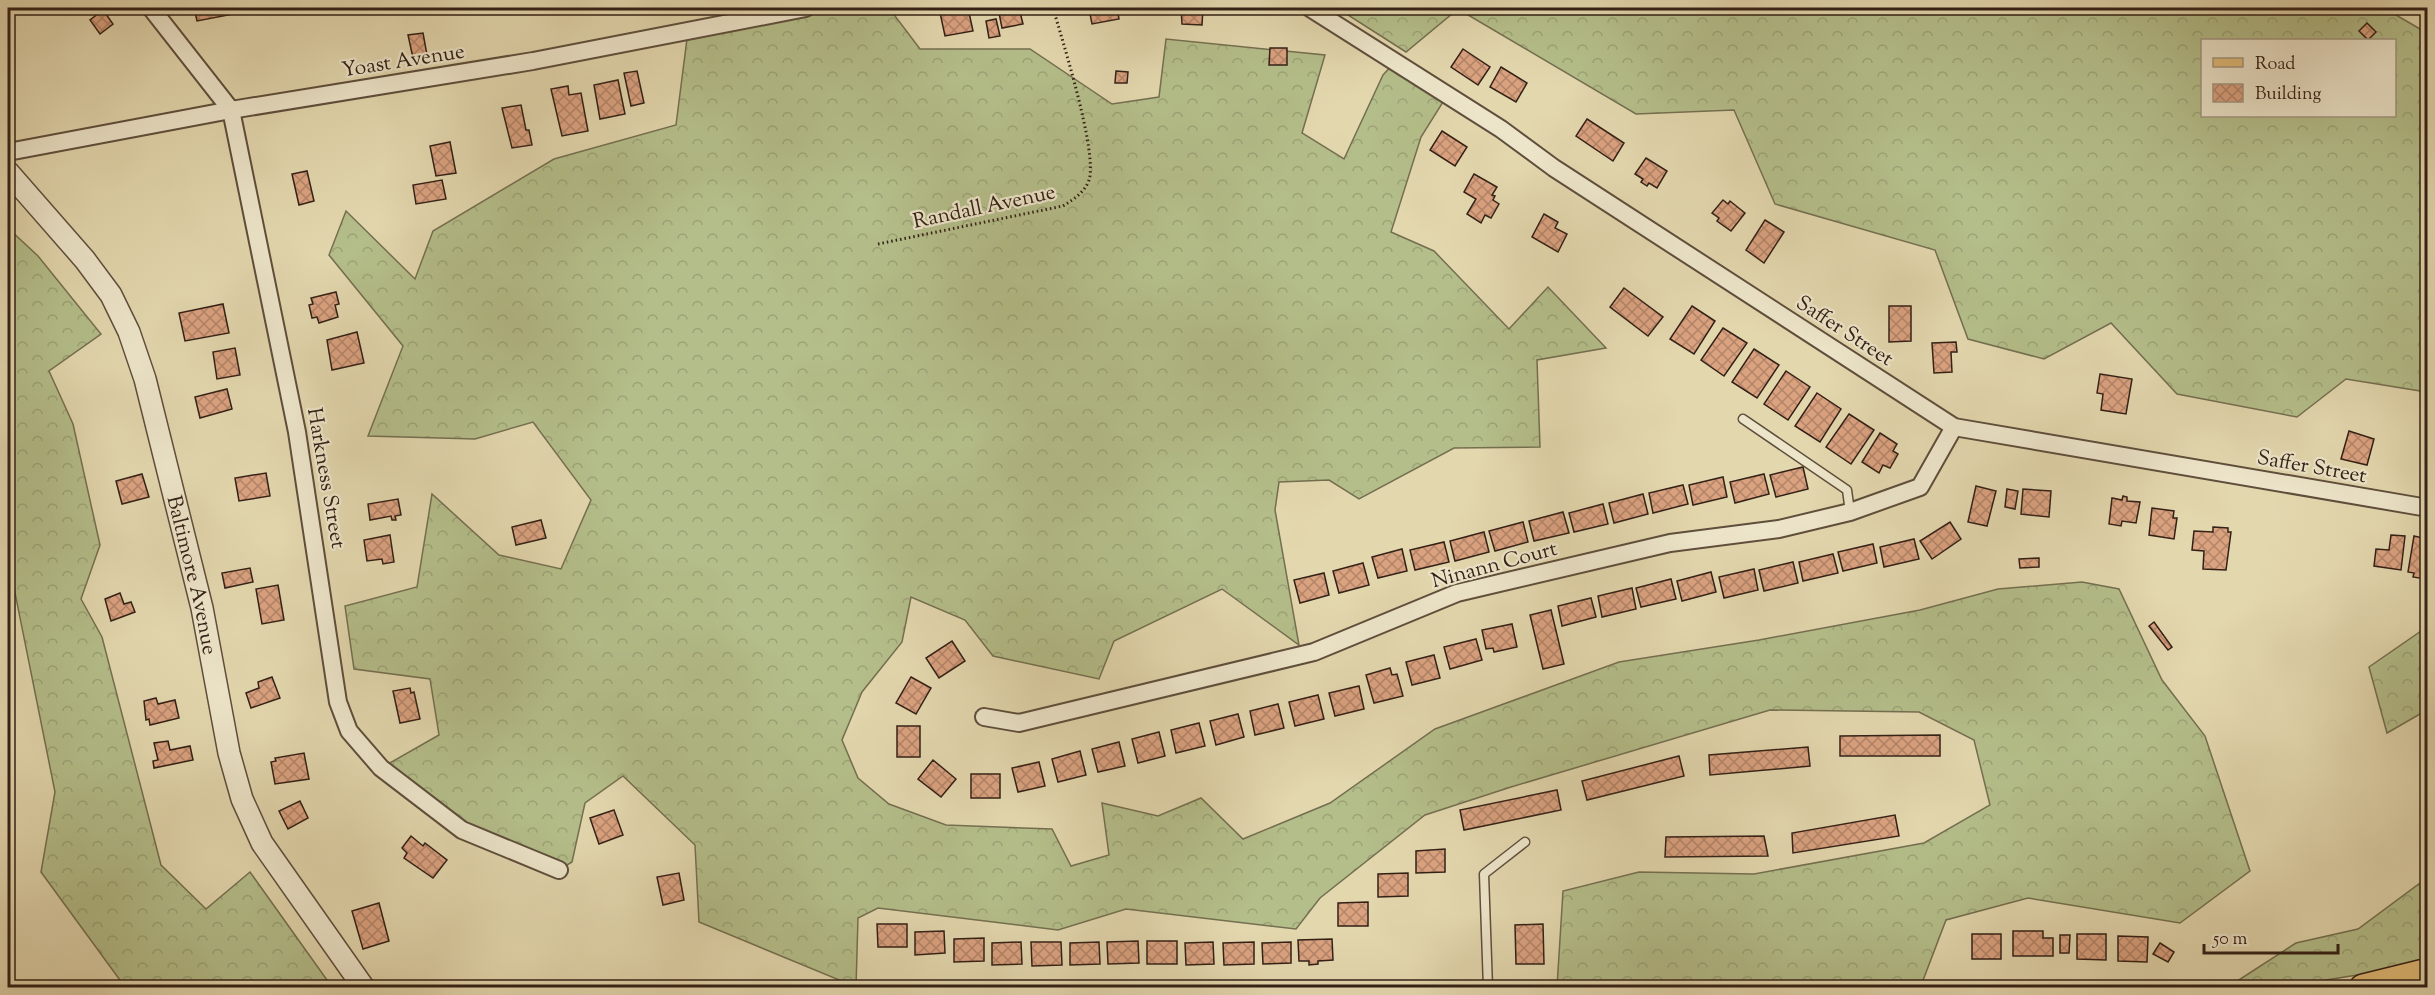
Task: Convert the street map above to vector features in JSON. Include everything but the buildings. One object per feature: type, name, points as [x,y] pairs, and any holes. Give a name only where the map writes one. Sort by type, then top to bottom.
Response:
[{"type":"main road","points":[[2363,987],[2427,972]]},
{"type":"street","name":"Harkness Street","points":[[151,8],[231,110],[297,432],[338,702],[349,731],[381,768],[462,830],[559,870]]},
{"type":"street","name":"Yoast Avenue","points":[[8,152],[231,110],[533,61],[806,8]]},
{"type":"street","name":"Saffer Street","points":[[1310,8],[1501,129],[1554,168],[1954,427],[2427,508]]},
{"type":"street","name":"Baltimore Avenue","points":[[10,179],[85,260],[111,295],[129,332],[145,379],[202,608],[229,753],[242,799],[262,843],[364,987]]},
{"type":"street","name":"Ninann Court","points":[[984,717],[1019,723],[1314,652],[1457,593],[1670,543],[1779,529],[1850,512],[1920,486],[1954,427]]},
{"type":"lane","points":[[1743,419],[1847,490],[1850,512]]},
{"type":"lane","points":[[1488,987],[1484,874],[1525,842]]},
{"type":"path","name":"Randall Avenue","points":[[878,244],[1063,206],[1084,190],[1090,171],[1088,150],[1075,85],[1053,8]]},
{"type":"green space","points":[[806,8],[889,8],[920,49],[1030,49],[1112,104],[1159,97],[1166,39],[1325,55],[1302,133],[1344,159],[1383,75],[1396,61],[1448,94],[1421,137],[1391,232],[1434,251],[1509,329],[1548,287],[1606,348],[1537,360],[1540,447],[1454,448],[1359,499],[1329,480],[1279,482],[1275,510],[1299,645],[1222,589],[1114,641],[1099,679],[993,656],[965,620],[911,597],[902,642],[862,692],[842,740],[858,778],[889,804],[946,825],[1052,829],[1071,866],[1109,855],[1102,803],[1158,816],[1201,798],[1243,839],[1330,803],[1435,729],[1619,662],[1759,640],[1920,610],[1998,589],[2082,582],[2119,589],[2162,680],[2205,736],[2250,871],[2180,923],[2028,898],[1946,920],[1922,983],[1557,987],[1563,891],[1639,872],[1754,874],[1924,843],[1990,805],[1974,740],[1919,712],[1770,710],[1425,815],[1320,898],[1296,929],[1126,909],[1058,930],[878,908],[858,918],[856,987],[699,922],[695,845],[623,776],[585,803],[572,862],[559,870],[462,830],[381,768],[439,735],[430,679],[354,669],[345,606],[417,587],[432,494],[499,555],[561,569],[591,500],[533,422],[475,439],[368,436],[403,346],[329,255],[346,211],[415,279],[433,231],[554,159],[676,125],[688,31]]},
{"type":"green space","points":[[1337,8],[2384,8],[2427,33],[2427,392],[2346,379],[2297,417],[2177,394],[2111,323],[2044,359],[1968,339],[1935,250],[1775,204],[1734,110],[1636,114],[1458,9],[1406,52]]},
{"type":"green space","points":[[8,228],[38,256],[101,334],[49,371],[73,424],[100,545],[81,599],[102,637],[161,865],[206,909],[250,872],[332,987],[125,987],[41,872],[55,792],[8,558]]},
{"type":"green space","points":[[2427,627],[2427,710],[2387,733],[2369,667]]},
{"type":"green space","points":[[2427,865],[2427,964],[2294,985],[2228,987],[2296,943],[2358,929],[2424,880]]}]
